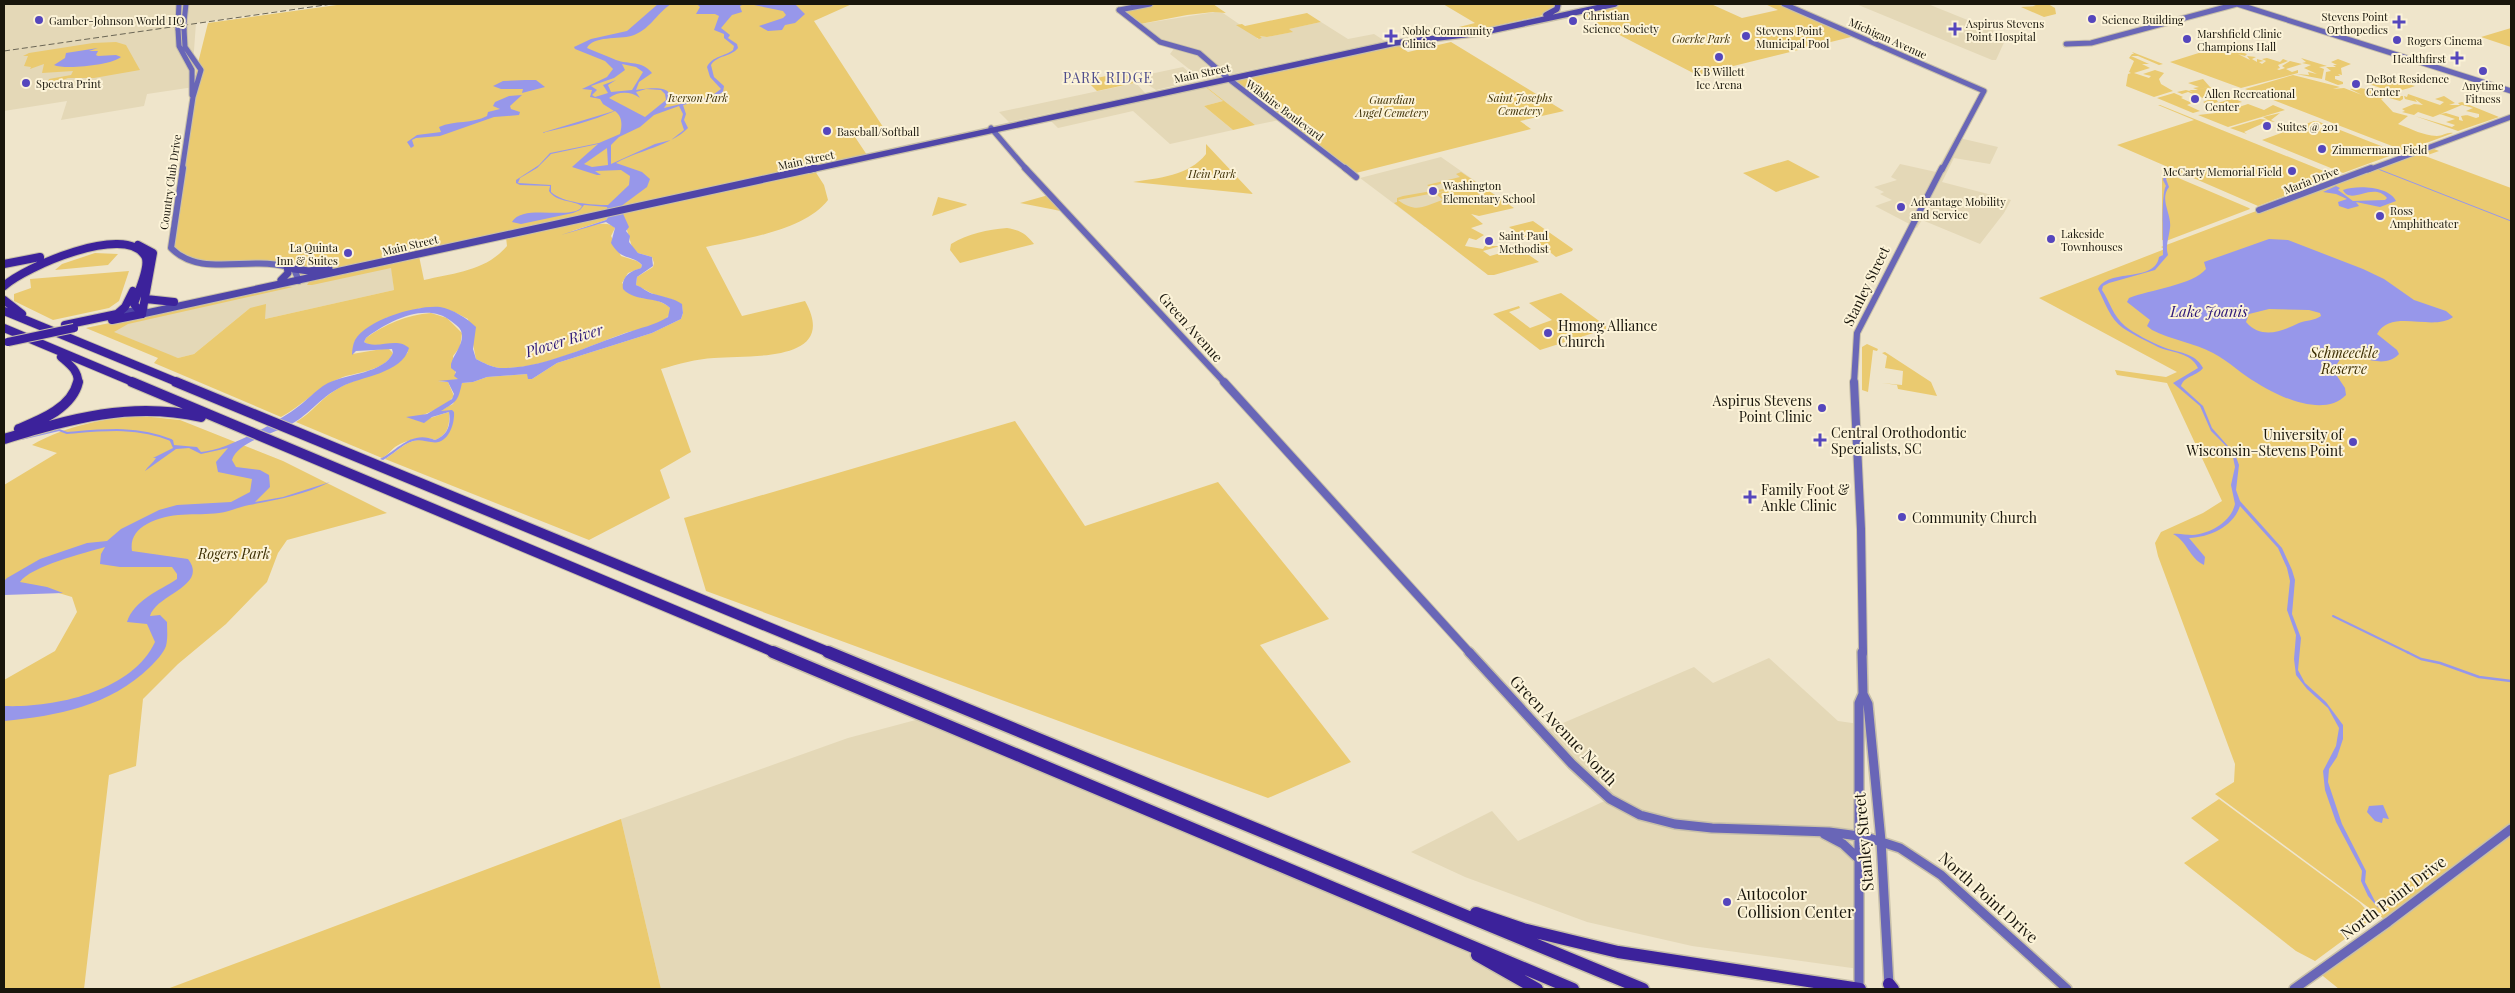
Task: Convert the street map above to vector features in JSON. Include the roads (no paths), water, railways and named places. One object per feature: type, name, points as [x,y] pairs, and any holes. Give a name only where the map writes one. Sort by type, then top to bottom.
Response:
[{"type":"highway","points":[[4,264],[88,246],[121,243],[138,245],[153,254],[146,299],[141,311],[134,303],[145,266],[146,256],[134,248],[117,246],[96,247],[41,261],[16,274],[4,286]]},
{"type":"highway","points":[[117,314],[127,305],[145,266]]},
{"type":"highway","points":[[146,299],[176,304]]},
{"type":"highway","points":[[4,300],[17,312],[123,356],[123,360]]},
{"type":"highway","points":[[4,311],[1643,989]]},
{"type":"highway","name":"Main Street","points":[[5,341],[141,311]]},
{"type":"highway","name":"Main Street","points":[[69,327],[117,314]]},
{"type":"highway","points":[[4,328],[1573,989]]},
{"type":"highway","points":[[4,437],[54,411],[75,392],[80,378],[78,371],[60,356],[58,351]]},
{"type":"highway","points":[[4,437],[94,415],[146,410],[191,414],[237,431],[250,433]]},
{"type":"highway","points":[[1413,894],[1430,895],[1495,920],[1594,948],[1859,989]]},
{"type":"highway","points":[[1463,943],[1471,952],[1537,989]]},
{"type":"main road","points":[[1391,41],[1473,31],[1544,16],[1557,9],[1558,4]]},
{"type":"main road","name":"Main Street","points":[[176,304],[227,296],[296,275],[622,210],[1394,43],[1480,33],[1615,4]]},
{"type":"main road","name":"Main Street","points":[[1227,78],[1391,41]]},
{"type":"main road","name":"Main Street","points":[[361,263],[607,213]]},
{"type":"main road","points":[[281,280],[288,273],[296,275],[361,263]]},
{"type":"main road","points":[[176,304],[290,280],[296,275],[314,271],[361,263]]},
{"type":"main road","name":"Main Street","points":[[117,314],[176,304],[296,275]]},
{"type":"street","name":"Country Club Drive","points":[[178,4],[179,46],[192,70],[193,97]]},
{"type":"street","name":"Country Club Drive","points":[[186,4],[184,22],[185,47],[201,70],[193,97],[171,248],[179,257],[199,263],[267,262],[296,275]]},
{"type":"street","name":"Wilshire Boulevard","points":[[1150,4],[1119,10],[1158,41],[1196,52],[1356,177]]},
{"type":"street","name":"Michigan Avenue","points":[[1784,4],[1984,91]]},
{"type":"street","points":[[2066,44],[2092,42],[2237,4],[2511,91]]},
{"type":"street","name":"Stanley Street","points":[[1859,989],[1861,836],[1859,707],[1863,694],[1861,529],[1854,380],[1857,333],[1880,285],[1984,91]]},
{"type":"street","name":"Maria Drive","points":[[2259,210],[2511,116]]},
{"type":"street","name":"Green Avenue","points":[[992,129],[1024,167],[1172,325],[1372,544]]},
{"type":"street","name":"Green Avenue North","points":[[1372,544],[1542,732],[1577,769],[1610,799],[1640,813],[1672,824],[1813,831],[1861,836],[1881,842]]},
{"type":"street","name":"Stanley Street","points":[[1863,694],[1868,704],[1881,842],[1890,988]]},
{"type":"street","name":"North Point Drive","points":[[2294,989],[2511,829]]},
{"type":"street","points":[[1813,831],[1836,839],[1860,860]]},
{"type":"street","name":"North Point Drive","points":[[1881,842],[1906,851],[1927,864],[2067,989]]},
{"type":"water","name":"Plover River","points":[[658,4],[671,4],[637,34],[594,41],[587,48],[616,60],[640,64],[648,69],[652,73],[639,82],[636,90],[645,89],[646,89],[658,89],[668,92],[670,96],[664,108],[710,97],[721,89],[710,77],[707,67],[715,59],[733,50],[734,46],[724,38],[724,34],[714,30],[719,16],[715,14],[696,14],[700,7],[697,4],[744,4],[740,6],[742,12],[732,15],[721,28],[730,35],[728,38],[737,44],[738,48],[732,53],[717,59],[711,65],[714,77],[724,86],[723,92],[713,98],[683,105],[686,114],[684,120],[688,128],[681,134],[671,140],[616,163],[642,172],[650,179],[647,187],[620,207],[629,227],[626,231],[630,236],[629,242],[638,253],[652,257],[653,266],[637,277],[636,285],[682,304],[683,313],[681,319],[652,333],[557,363],[532,379],[528,379],[527,374],[487,377],[473,382],[462,383],[456,400],[441,411],[452,410],[454,412],[452,428],[442,441],[413,441],[383,460],[380,459],[405,442],[419,437],[435,440],[448,429],[449,412],[432,417],[424,423],[406,417],[427,414],[452,399],[454,394],[448,382],[438,381],[458,379],[454,376],[456,372],[451,368],[451,364],[461,343],[462,336],[457,325],[441,315],[430,313],[407,316],[385,326],[366,338],[364,342],[375,345],[399,343],[409,348],[405,357],[398,364],[390,369],[349,383],[333,391],[294,423],[247,444],[235,454],[232,460],[236,467],[260,470],[269,475],[270,487],[255,502],[283,497],[330,482],[300,494],[280,499],[223,512],[165,517],[143,526],[133,539],[132,551],[188,559],[193,568],[192,576],[187,583],[154,608],[150,616],[160,615],[167,622],[167,643],[161,655],[134,680],[100,700],[63,712],[4,721],[4,706],[45,704],[67,700],[89,694],[110,685],[129,673],[144,659],[155,642],[147,624],[127,622],[130,614],[141,602],[177,579],[177,574],[172,567],[120,567],[100,564],[101,554],[105,547],[46,565],[26,576],[20,582],[47,587],[63,593],[4,595],[4,581],[7,578],[40,559],[87,543],[107,541],[121,529],[159,510],[177,505],[231,502],[250,492],[252,479],[218,472],[216,462],[228,448],[201,454],[189,448],[176,449],[145,471],[156,458],[153,458],[173,448],[169,439],[173,440],[174,445],[197,447],[201,452],[223,447],[275,422],[328,383],[382,365],[393,353],[392,349],[356,351],[352,355],[355,340],[361,332],[371,326],[406,311],[440,307],[459,314],[476,327],[473,349],[476,359],[500,368],[532,365],[548,361],[668,317],[670,308],[665,304],[634,296],[623,289],[625,278],[633,271],[641,268],[642,265],[615,249],[611,243],[615,228],[606,222],[561,235],[606,220],[609,216],[607,207],[584,205],[580,210],[573,213],[521,224],[512,222],[517,217],[525,214],[564,213],[580,209],[582,206],[552,195],[549,191],[550,186],[520,185],[516,183],[516,180],[539,165],[550,153],[599,143],[620,134],[621,119],[615,111],[578,124],[541,133],[614,111],[603,104],[600,99],[590,97],[592,90],[582,89],[607,77],[613,69],[605,61],[575,49],[574,47],[591,39],[627,31]],"holes":[[[622,64],[636,67],[643,72],[632,90],[611,92],[608,85],[616,80],[603,85],[608,93],[595,97],[592,95],[597,90],[591,86],[614,78],[625,70]],[[646,89],[661,90],[665,94],[666,100],[645,117],[609,98],[616,94],[624,93],[633,94],[640,98],[636,92]],[[679,106],[683,114],[681,121],[684,130],[671,140],[655,144],[611,164],[611,145],[619,137],[640,127],[654,115]],[[598,144],[572,167],[597,175],[601,175],[595,171],[621,170],[630,176],[629,185],[608,205],[594,205],[578,203],[556,196],[551,192],[551,185],[518,183],[520,178],[537,168],[551,154]],[[607,148],[608,165],[592,167],[584,164]]]},
{"type":"water","points":[[749,4],[795,4],[805,14],[795,23],[785,25],[782,30],[768,31],[759,26],[783,18],[786,15],[783,11]]},
{"type":"water","points":[[98,48],[89,51],[98,51],[96,55],[98,56],[116,55],[121,57],[116,60],[88,66],[68,67],[54,65],[65,58],[66,53]]},
{"type":"water","points":[[536,80],[545,87],[522,93],[523,89],[501,89],[493,86],[503,81]]},
{"type":"water","points":[[522,95],[510,106],[511,109],[520,112],[519,115],[494,117],[440,136],[416,138],[412,140],[414,146],[411,148],[407,142],[417,135],[441,132],[439,127],[451,123],[475,120],[487,116],[488,112],[500,109],[493,106],[495,102],[509,96]]},
{"type":"water","points":[[2164,172],[2169,175],[2166,179],[2169,187],[2165,197],[2170,223],[2167,245],[2168,255],[2155,270],[2109,283],[2103,286],[2102,290],[2125,326],[2158,345],[2191,356],[2203,368],[2185,380],[2181,386],[2203,406],[2212,428],[2235,454],[2239,465],[2236,490],[2240,501],[2282,548],[2292,570],[2295,580],[2292,614],[2301,638],[2298,670],[2305,683],[2326,702],[2343,725],[2343,739],[2337,757],[2329,769],[2328,782],[2342,824],[2366,871],[2365,882],[2379,909],[2368,896],[2361,881],[2362,871],[2336,822],[2325,790],[2323,771],[2336,746],[2339,728],[2328,708],[2307,689],[2296,675],[2294,659],[2296,635],[2287,610],[2290,581],[2287,568],[2278,548],[2240,506],[2232,520],[2220,530],[2205,536],[2189,538],[2205,557],[2204,565],[2173,534],[2199,534],[2219,526],[2229,516],[2235,504],[2231,485],[2235,467],[2233,457],[2227,447],[2211,431],[2200,406],[2173,383],[2198,368],[2186,356],[2158,347],[2123,328],[2111,315],[2098,289],[2103,283],[2111,279],[2149,270],[2156,265],[2159,257],[2163,255],[2163,207],[2166,186],[2163,180]]},
{"type":"water","points":[[2336,186],[2340,188],[2338,190],[2353,201],[2385,200],[2387,198],[2381,193],[2375,192],[2351,196],[2343,190],[2349,188],[2372,188],[2387,192],[2396,201],[2380,207],[2356,202],[2359,206],[2348,209],[2339,206],[2338,202],[2347,199],[2336,194],[2323,192]]},
{"type":"water","name":"Lake Joanis","points":[[2269,239],[2288,240],[2363,269],[2384,279],[2414,300],[2446,311],[2453,317],[2445,321],[2402,321],[2392,322],[2383,326],[2377,334],[2397,350],[2399,354],[2387,361],[2343,355],[2333,370],[2345,388],[2346,395],[2337,402],[2326,405],[2302,403],[2266,388],[2213,353],[2152,330],[2147,326],[2150,320],[2127,302],[2129,298],[2181,283],[2200,275],[2206,269],[2204,262]],"holes":[[[2269,309],[2309,310],[2320,313],[2321,316],[2279,331],[2259,331],[2252,328],[2246,322],[2249,314]]]},
{"type":"water","points":[[2383,805],[2389,819],[2383,818],[2382,823],[2375,821],[2367,812],[2369,806]]},
{"type":"waterway","points":[[2378,169],[2511,221]]},
{"type":"waterway","points":[[21,439],[59,430],[67,433],[120,430],[145,433],[171,440]]},
{"type":"waterway","points":[[2333,616],[2409,653]]},
{"type":"waterway","points":[[2409,653],[2421,659],[2440,663],[2479,677],[2511,681]]},
{"type":"railway","points":[[4,51],[332,4]]},
{"type":"place","name":"Science Building","points":[[2092,19]]},
{"type":"place","name":"Gamber-Johnson World HQ","points":[[39,20]]},
{"type":"place","name":"Christian Science Society","points":[[1573,21]]},
{"type":"place","name":"Stevens Point Orthopedics","points":[[2399,22]]},
{"type":"place","name":"Aspirus Stevens Point Hospital","points":[[1955,29]]},
{"type":"place","name":"Noble Community Clinics","points":[[1391,36]]},
{"type":"place","name":"Stevens Point Municipal Pool","points":[[1746,36]]},
{"type":"place","name":"Marshfield Clinic Champions Hall","points":[[2187,39]]},
{"type":"place","name":"Rogers Cinema","points":[[2397,40]]},
{"type":"place","name":"K B Willett Ice Arena","points":[[1719,57]]},
{"type":"place","name":"Healthfirst","points":[[2457,58]]},
{"type":"place","name":"Anytime Fitness","points":[[2483,71]]},
{"type":"place","name":"Spectra Print","points":[[26,83]]},
{"type":"place","name":"DeBot Residence Center","points":[[2356,84]]},
{"type":"place","name":"Allen Recreational Center","points":[[2195,99]]},
{"type":"place","name":"Suites @ 201","points":[[2267,126]]},
{"type":"place","name":"Baseball/Softball","points":[[827,131]]},
{"type":"place","name":"Zimmermann Field","points":[[2322,149]]},
{"type":"place","name":"McCarty Memorial Field","points":[[2292,171]]},
{"type":"place","name":"Washington Elementary School","points":[[1433,191]]},
{"type":"place","name":"Advantage Mobility and Service","points":[[1901,207]]},
{"type":"place","name":"Ross Amphitheater","points":[[2380,216]]},
{"type":"place","name":"Lakeside Townhouses","points":[[2051,239]]},
{"type":"place","name":"Saint Paul Methodist","points":[[1489,241]]},
{"type":"place","name":"La Quinta Inn & Suites","points":[[348,253]]},
{"type":"place","name":"Hmong Alliance Church","points":[[1548,333]]},
{"type":"place","name":"Aspirus Stevens Point Clinic","points":[[1822,408]]},
{"type":"place","name":"Central Orothodontic Specialists, SC","points":[[1820,440]]},
{"type":"place","name":"University of Wisconsin–Stevens Point","points":[[2353,442]]},
{"type":"place","name":"Family Foot & Ankle Clinic","points":[[1750,497]]},
{"type":"place","name":"Community Church","points":[[1902,517]]},
{"type":"place","name":"Autocolor Collision Center","points":[[1727,902]]},
{"type":"district","name":"PARK RIDGE","points":[[1108,77]]},
{"type":"park label","name":"Goerke Park","points":[[1701,38]]},
{"type":"park label","name":"Iverson Park","points":[[698,97]]},
{"type":"park label","name":"Saint Josephs Cemetery","points":[[1520,103]]},
{"type":"park label","name":"Guardian Angel Cemetery","points":[[1392,105]]},
{"type":"park label","name":"Hein Park","points":[[1212,173]]},
{"type":"park label","name":"Schmeeckle Reserve","points":[[2344,360]]},
{"type":"park label","name":"Rogers Park","points":[[234,553]]}]
